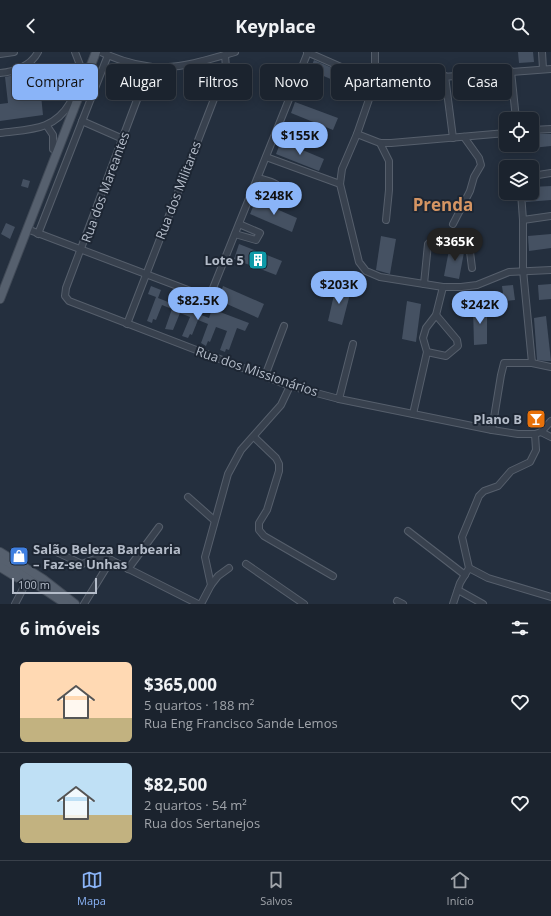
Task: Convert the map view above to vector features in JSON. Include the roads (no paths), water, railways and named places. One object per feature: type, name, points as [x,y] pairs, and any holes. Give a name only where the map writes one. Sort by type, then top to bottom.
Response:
[{"type":"main road","points":[[86,64],[90,52]]},
{"type":"main road","points":[[0,299],[96,52]]},
{"type":"main road","points":[[0,286],[71,100]]},
{"type":"main road","points":[[0,552],[24,567],[74,604]]},
{"type":"main road","points":[[0,560],[65,604]]},
{"type":"main road","points":[[0,567],[26,584],[65,604]]},
{"type":"main road","points":[[12,568],[20,571],[74,604]]},
{"type":"street","points":[[0,54],[14,52]]},
{"type":"street","points":[[0,73],[23,67],[30,62],[38,52]]},
{"type":"street","points":[[76,52],[80,64]]},
{"type":"street","points":[[102,52],[136,64]]},
{"type":"street","points":[[176,67],[235,52]]},
{"type":"street","points":[[27,229],[209,298],[308,52],[335,64]]},
{"type":"street","points":[[375,52],[375,64]]},
{"type":"street","points":[[542,52],[543,69]]},
{"type":"street","points":[[38,234],[108,55]]},
{"type":"street","name":"Rua dos Militares","points":[[127,324],[226,68],[225,55]]},
{"type":"street","points":[[512,71],[551,69]]},
{"type":"street","points":[[453,75],[446,76],[453,138]]},
{"type":"street","points":[[512,81],[515,112]]},
{"type":"street","name":"Rua dos Mareantes","points":[[72,303],[67,299],[65,290],[137,100]]},
{"type":"street","points":[[369,100],[357,134],[342,169],[340,184],[357,255],[363,268],[372,275],[380,277],[443,287],[477,285],[509,272],[523,270],[551,270]]},
{"type":"street","points":[[0,133],[47,126],[61,117],[70,103]]},
{"type":"street","points":[[82,121],[123,139]]},
{"type":"street","points":[[47,126],[53,135],[53,148]]},
{"type":"street","points":[[539,130],[551,129]]},
{"type":"street","points":[[357,134],[380,143],[499,134]]},
{"type":"street","points":[[453,224],[470,191],[474,177],[481,165],[479,158],[464,137]]},
{"type":"street","points":[[380,143],[389,160],[389,190],[386,220]]},
{"type":"street","points":[[266,157],[340,184]]},
{"type":"street","points":[[539,175],[551,173]]},
{"type":"street","points":[[253,190],[267,196],[279,198],[283,196],[283,190],[279,185],[258,178]]},
{"type":"street","points":[[522,200],[523,270],[532,362]]},
{"type":"street","points":[[523,220],[551,216]]},
{"type":"street","points":[[235,234],[256,240],[259,237],[260,233],[239,224]]},
{"type":"street","points":[[424,284],[428,244],[434,238],[466,242],[470,244],[472,268]]},
{"type":"street","points":[[413,414],[427,352],[423,338],[426,328],[436,315],[443,287]]},
{"type":"street","name":"Rua dos Missionários","points":[[72,303],[290,386],[339,399],[492,430],[538,433]]},
{"type":"street","points":[[427,352],[446,356],[458,346],[457,340],[436,315]]},
{"type":"street","points":[[265,376],[284,326]]},
{"type":"street","points":[[339,399],[353,344]]},
{"type":"street","points":[[492,430],[500,374],[504,364],[532,362],[551,367]]},
{"type":"street","points":[[211,585],[205,557],[214,520],[228,474],[241,450],[281,405],[290,386]]},
{"type":"street","points":[[453,604],[465,574],[469,568],[462,537],[479,496],[484,490],[498,486],[511,471],[530,462],[536,450],[538,433],[551,420]]},
{"type":"street","points":[[538,433],[551,437]]},
{"type":"street","points":[[254,437],[276,458],[279,464],[279,471],[267,510],[259,523],[260,532],[264,536],[333,576]]},
{"type":"street","points":[[188,497],[214,520]]},
{"type":"street","points":[[128,569],[159,526]]},
{"type":"street","points":[[408,531],[465,574]]},
{"type":"street","points":[[50,549],[82,564],[100,556],[111,560],[198,604]]},
{"type":"street","points":[[84,604],[111,560]]},
{"type":"street","points":[[246,564],[304,604]]},
{"type":"street","points":[[201,604],[211,585],[218,576],[230,568]]},
{"type":"street","points":[[469,568],[488,578],[551,597]]},
{"type":"street","points":[[15,604],[26,584]]},
{"type":"street","points":[[458,590],[482,604]]},
{"type":"place","name":"Lote 5","points":[[258,260]]},
{"type":"place","name":"Plano B","points":[[536,419]]},
{"type":"place","name":"Salão Beleza Barbearia – Faz-se Unhas","points":[[19,556]]},
{"type":"district","name":"Prenda","points":[[443,205]]}]
